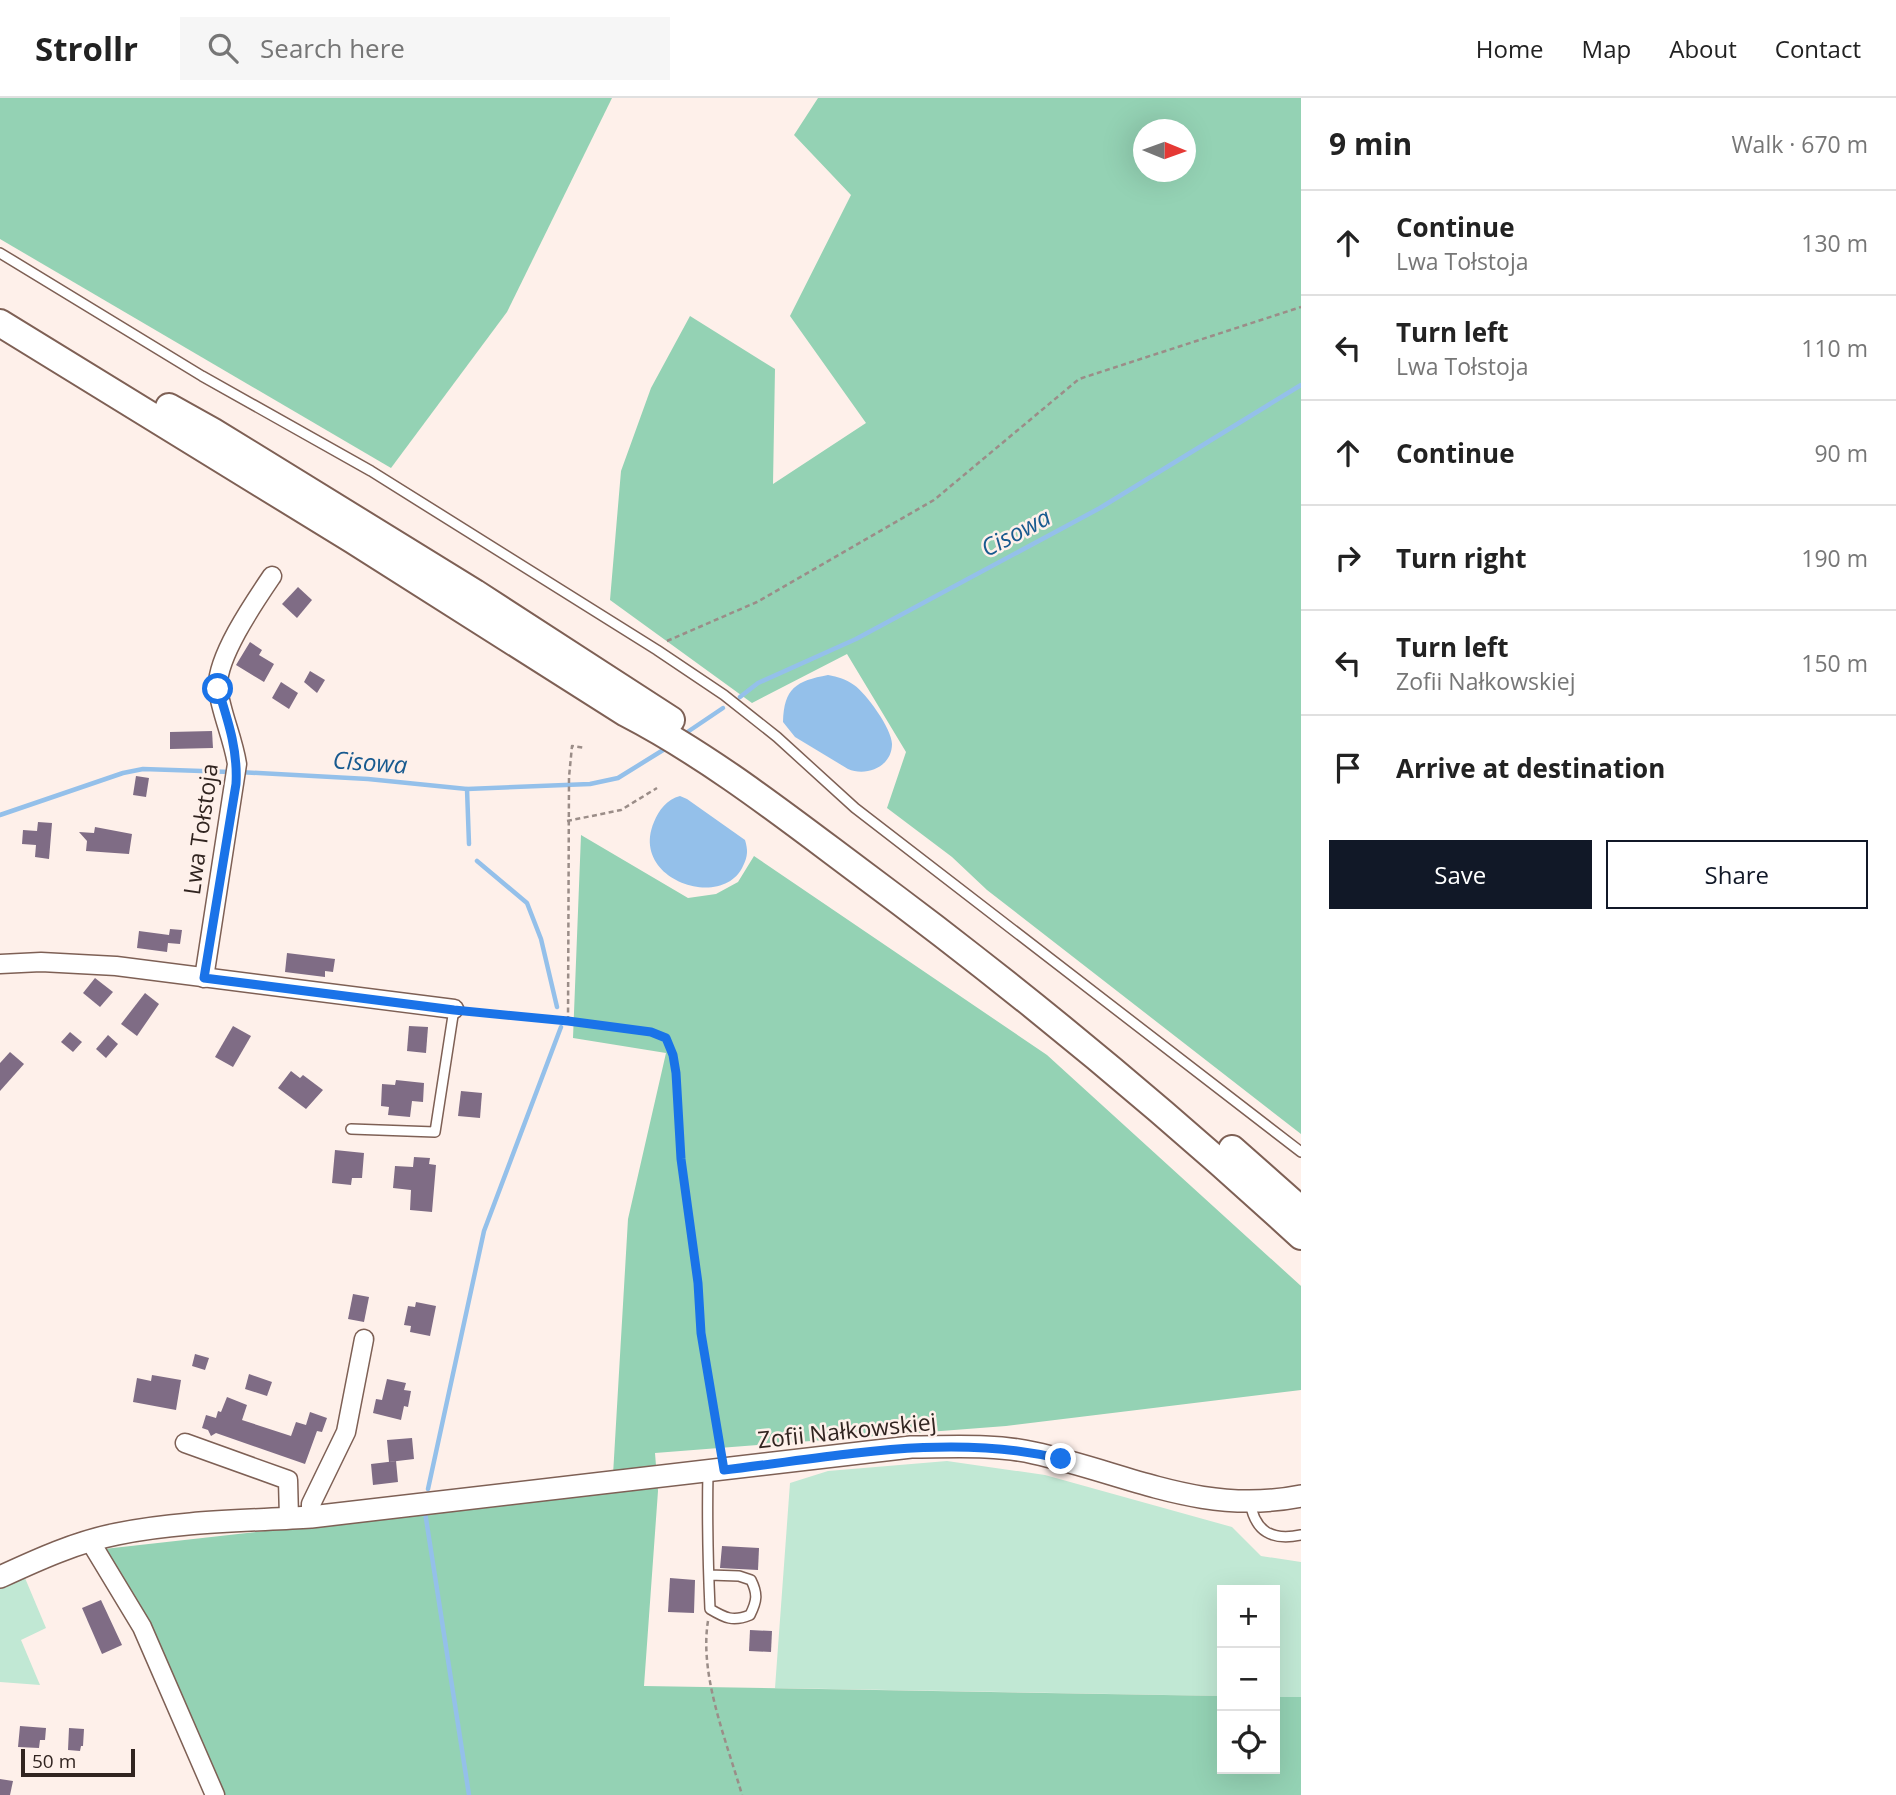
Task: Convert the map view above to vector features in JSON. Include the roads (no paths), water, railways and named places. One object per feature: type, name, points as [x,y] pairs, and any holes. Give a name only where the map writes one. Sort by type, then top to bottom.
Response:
[{"type":"main road","points":[[0,305],[475,593],[892,877],[1193,1115],[1301,1209]]},
{"type":"main road","points":[[0,323],[484,621],[626,713],[669,727]]},
{"type":"main road","points":[[699,747],[1019,994],[1174,1122],[1301,1236]]},
{"type":"street","name":"Lwa Tołstoja","points":[[204,978],[237,764],[218,689],[219,676],[237,630],[272,576]]},
{"type":"street","points":[[0,964],[41,962],[116,966],[454,1010]]},
{"type":"street","points":[[311,1517],[311,1504],[346,1432],[364,1339]]},
{"type":"street","points":[[185,1443],[288,1480],[289,1518]]},
{"type":"street","name":"Zofii Nałkowskiej","points":[[0,1577],[90,1541],[144,1530],[311,1517],[911,1447],[963,1446],[1030,1452],[1179,1494],[1216,1500],[1301,1496]]},
{"type":"street","points":[[90,1541],[142,1628],[215,1795]]},
{"type":"lane","points":[[0,253],[202,376],[371,471],[657,650],[745,712],[777,737],[855,808],[1301,1152]]},
{"type":"lane","points":[[351,1129],[435,1132],[454,1010]]},
{"type":"lane","points":[[709,1575],[739,1576],[751,1580],[757,1592],[756,1603],[750,1615],[738,1620],[725,1619],[710,1608],[709,1575],[716,1471]]},
{"type":"lane","points":[[1250,1500],[1252,1514],[1258,1524],[1271,1535],[1282,1538],[1301,1535]]},
{"type":"water","points":[[828,675],[845,680],[859,689],[888,730],[891,752],[888,759],[877,768],[862,772],[848,769],[795,737],[783,722],[786,701],[794,688],[808,680]]},
{"type":"water","points":[[680,796],[745,840],[746,859],[732,879],[717,886],[699,887],[682,883],[666,873],[655,860],[650,842],[654,822],[664,806]]},
{"type":"waterway","name":"Cisowa","points":[[740,697],[758,683],[856,639],[1100,508],[1301,385]]},
{"type":"waterway","name":"Cisowa","points":[[683,735],[723,708]]},
{"type":"waterway","name":"Cisowa","points":[[239,772],[368,779],[467,789],[590,784],[618,778],[668,747]]},
{"type":"waterway","name":"Cisowa","points":[[0,815],[123,773],[143,769],[231,772]]},
{"type":"waterway","points":[[467,789],[469,844]]},
{"type":"waterway","points":[[477,861],[527,903],[541,939],[557,1007]]},
{"type":"waterway","points":[[428,1489],[484,1231],[561,1027]]},
{"type":"waterway","points":[[425,1512],[469,1795]]}]
